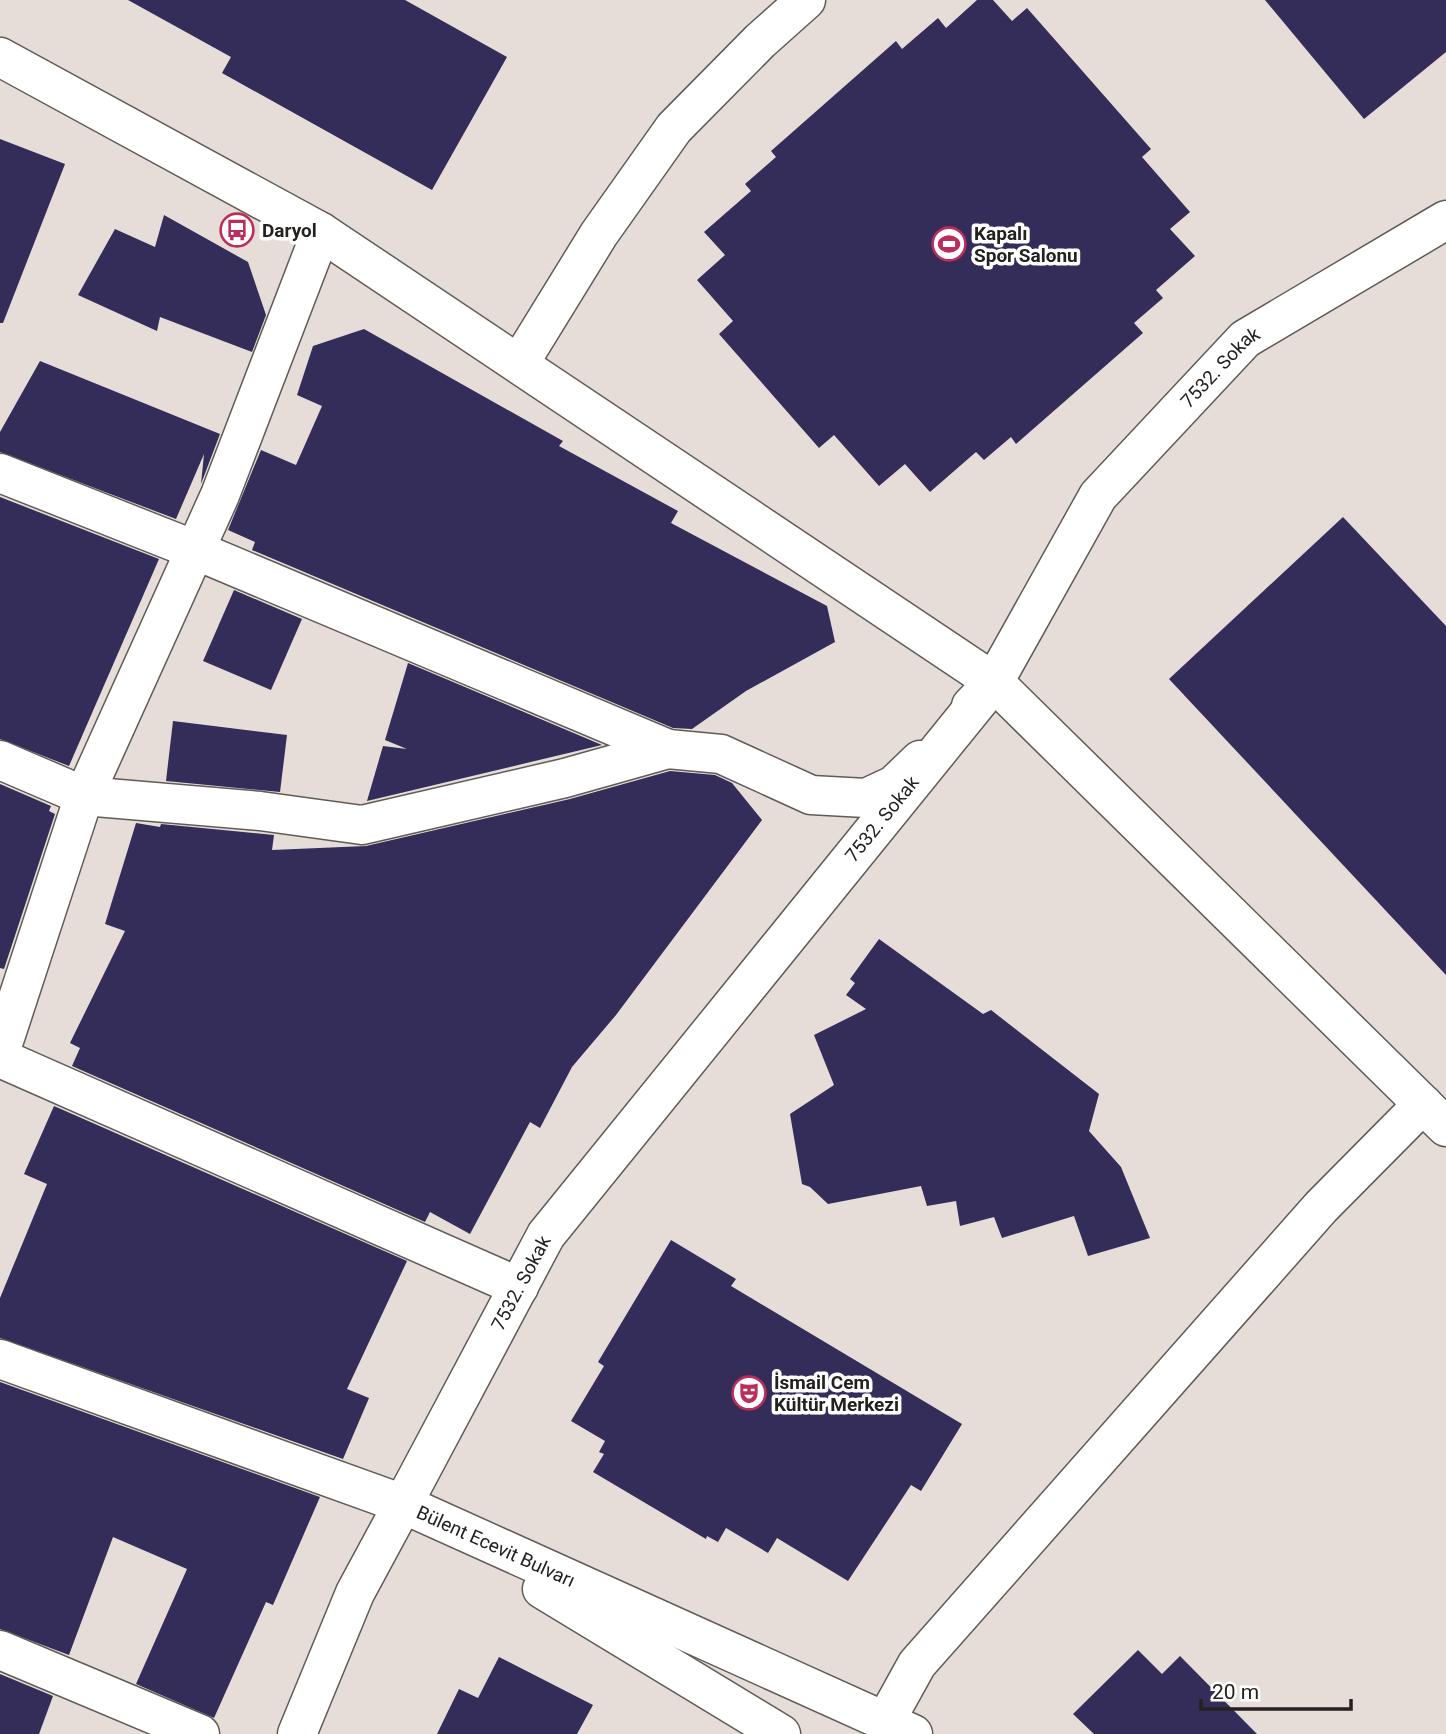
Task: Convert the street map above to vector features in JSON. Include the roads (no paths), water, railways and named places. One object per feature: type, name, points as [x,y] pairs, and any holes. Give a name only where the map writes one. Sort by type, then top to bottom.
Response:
[{"type":"street","points":[[519,364],[599,234],[674,128],[760,41],[806,0]]},
{"type":"street","points":[[0,57],[321,232],[994,682],[1435,1116],[1321,1207],[916,1664],[896,1730]]},
{"type":"street","name":"7532. Sokak","points":[[297,1734],[355,1593],[545,1235],[994,682],[1098,496],[1245,339],[1446,220]]},
{"type":"street","points":[[0,1053],[85,796],[220,495],[321,232]]},
{"type":"street","points":[[0,473],[195,550],[668,749],[721,754],[811,795],[866,798],[894,785],[994,682]]},
{"type":"street","points":[[0,761],[85,796],[260,811],[362,825],[565,778],[668,749]]},
{"type":"street","points":[[0,1058],[519,1287]]},
{"type":"street","points":[[0,1359],[403,1504]]},
{"type":"street","name":"Bülent Ecevit Bulvarı","points":[[403,1504],[896,1730]]},
{"type":"street","name":"Bülent Ecevit Bulvarı","points":[[403,1504],[781,1734]]},
{"type":"street","points":[[0,1650],[200,1734]]},
{"type":"place","name":"Daryol","points":[[237,230]]},
{"type":"place","name":"Kapalı Spor Salonu","points":[[949,244]]},
{"type":"place","name":"İsmail Cem Kültür Merkezi","points":[[749,1393]]}]
